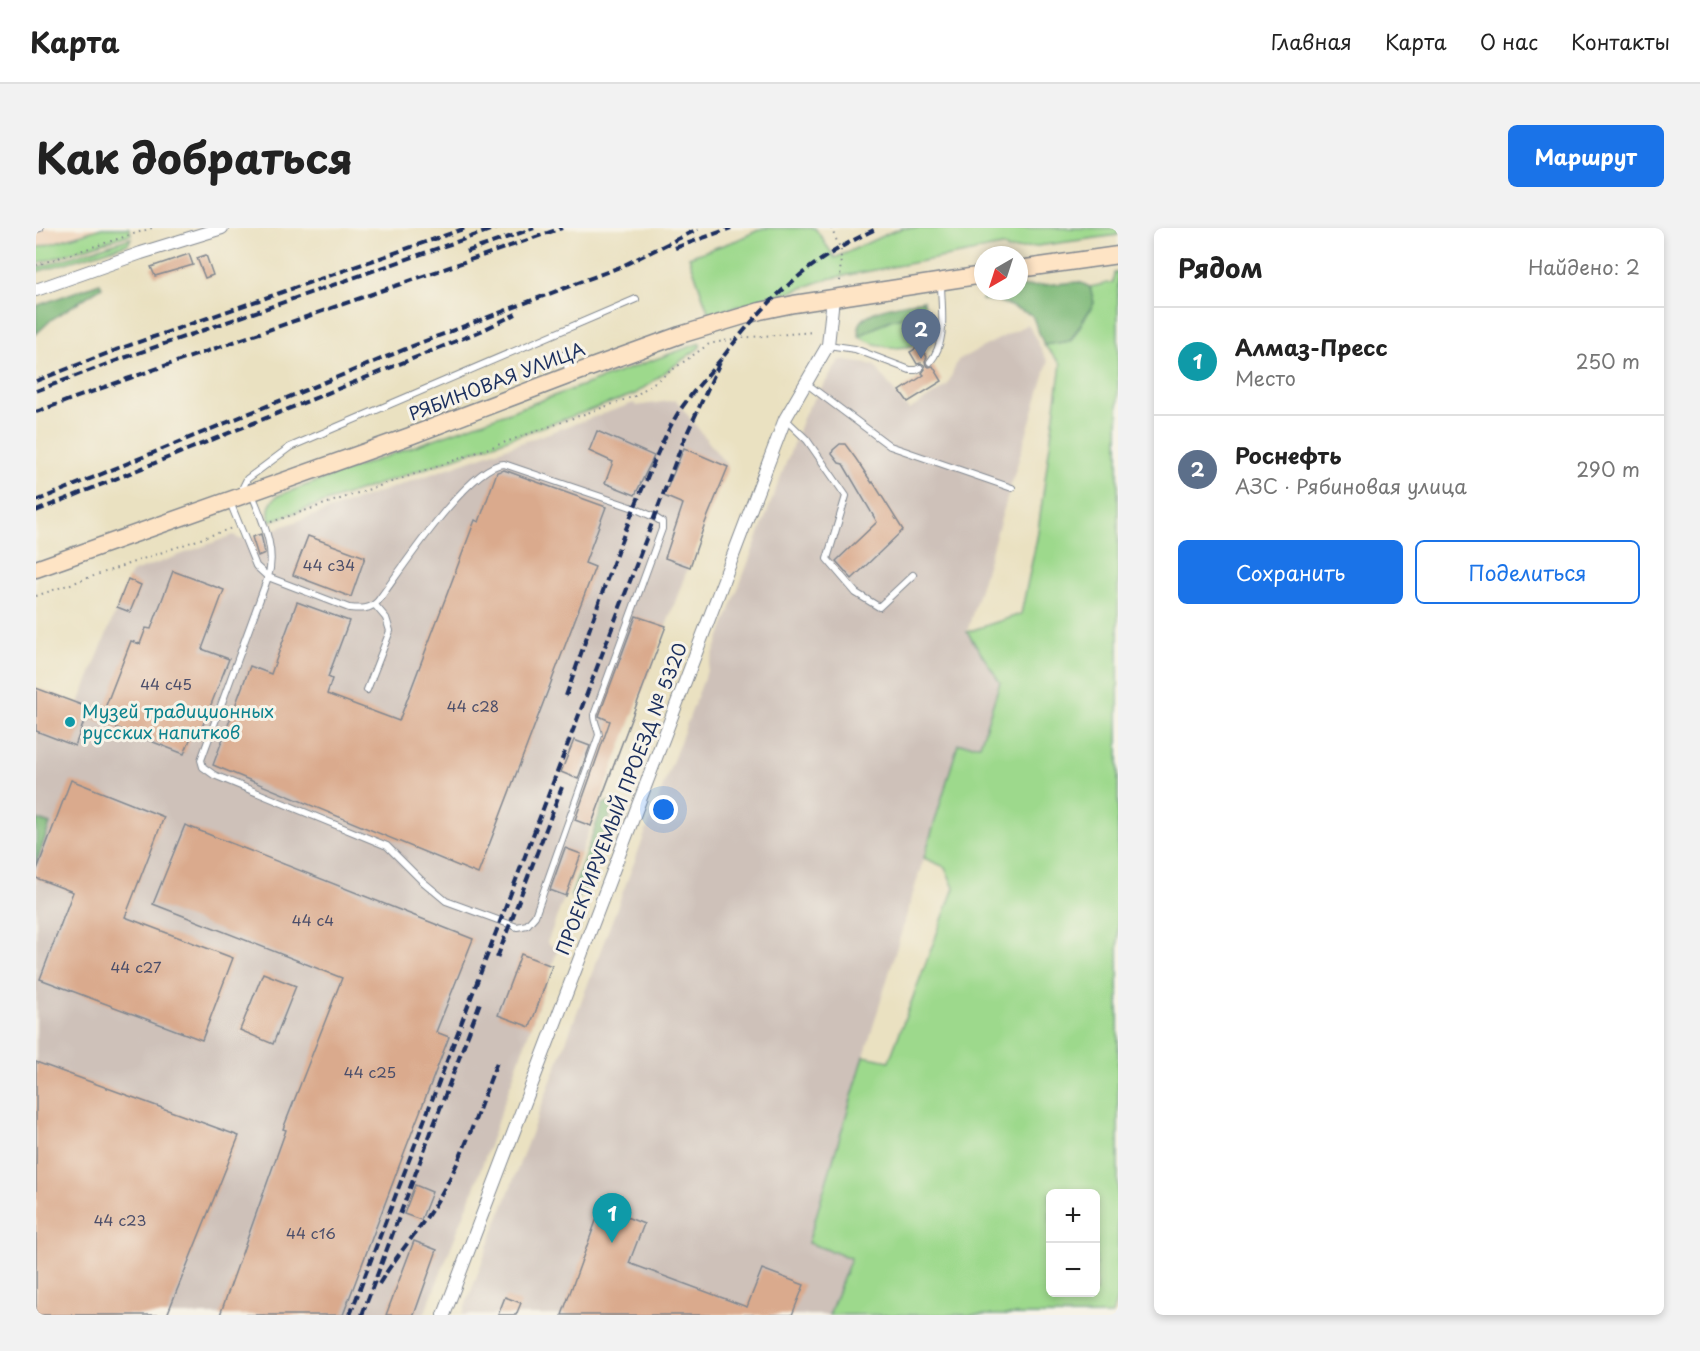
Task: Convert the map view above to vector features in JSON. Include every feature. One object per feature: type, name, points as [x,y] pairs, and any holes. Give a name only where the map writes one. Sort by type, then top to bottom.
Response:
[{"type":"street","points":[[36,290],[141,253],[222,228]]},
{"type":"street","points":[[1028,269],[1118,255]]},
{"type":"street","name":"РЯБИНОВАЯ УЛИЦА","points":[[36,569],[410,436],[680,335],[760,311],[974,276]]},
{"type":"street","name":"ПРОЕКТИРУЕМЫЙ ПРОЕЗД № 5320","points":[[444,1315],[785,419],[828,345],[833,298]]},
{"type":"lane","points":[[36,229],[40,228]]},
{"type":"lane","points":[[930,362],[942,338],[941,280]]},
{"type":"lane","points":[[242,497],[262,521],[272,559],[268,577],[201,760],[203,767],[213,776],[387,846],[446,901],[517,927],[527,925],[535,916],[599,735],[594,715],[662,529],[662,522],[634,508],[504,464],[497,465],[463,492],[442,514],[375,605],[364,609],[349,608],[268,577],[254,561],[239,525],[243,487],[247,479],[290,447],[636,299]]},
{"type":"lane","points":[[828,345],[855,349],[910,370],[920,368]]},
{"type":"lane","points":[[562,355],[570,375]]},
{"type":"lane","points":[[807,384],[890,446],[1012,488]]},
{"type":"lane","points":[[785,419],[807,440],[846,496],[826,559],[856,593],[879,607],[913,575]]},
{"type":"lane","points":[[368,690],[390,631],[386,618],[375,605]]},
{"type":"path","points":[[36,265],[152,228]]},
{"type":"path","points":[[831,228],[842,250],[841,281],[833,298]]},
{"type":"path","points":[[262,521],[271,522],[430,470],[635,396],[709,344],[738,338],[814,332]]},
{"type":"path","points":[[36,596],[239,525]]},
{"type":"shaded area","points":[[36,228],[102,228],[36,248]]},
{"type":"shaded area","points":[[1028,324],[1048,362],[967,632],[1000,682],[980,745],[958,744],[808,1243],[851,1258],[829,1315],[462,1315],[805,413],[840,360],[874,365],[909,410],[947,386],[958,360]]},
{"type":"shaded area","points":[[676,400],[728,467],[707,517],[547,943],[558,949],[471,1197],[424,1315],[36,1315],[36,688],[79,703],[131,573],[234,535],[239,539],[252,537],[634,403],[636,406]]},
{"type":"green space","points":[[102,228],[129,228],[131,234],[36,264],[36,248]]},
{"type":"green space","points":[[763,228],[815,228],[835,258],[903,228],[1118,228],[1118,235],[1028,247],[974,246],[974,251],[827,279],[788,293],[709,314],[689,257]]},
{"type":"green space","points":[[131,238],[128,244],[36,272],[36,268]]},
{"type":"green space","points":[[1118,272],[1118,1294],[1112,1315],[829,1315],[851,1258],[808,1243],[864,1056],[889,1061],[954,888],[945,867],[924,858],[958,744],[980,745],[1000,682],[967,632],[1021,614],[1037,538],[1061,364],[1044,345],[1071,341],[1094,303],[1090,287],[1113,282],[1114,273]]},
{"type":"green space","points":[[1079,282],[1090,287],[1094,303],[1070,341],[1044,345],[1032,315],[998,301],[982,300],[1028,300],[1028,286]]},
{"type":"green space","points":[[100,283],[102,287],[52,319],[36,334],[36,306]]},
{"type":"green space","points":[[923,300],[927,311],[890,320],[859,336],[859,327],[868,315],[886,308]]},
{"type":"green space","points":[[927,311],[929,328],[916,344],[907,347],[886,347],[866,341],[859,336],[890,320]]},
{"type":"green space","points":[[700,343],[700,347],[635,394],[270,521],[269,507],[277,496]]},
{"type":"green space","points":[[608,802],[612,810],[588,885],[577,899],[571,896],[603,804]]},
{"type":"green space","points":[[36,819],[50,824],[36,864]]},
{"type":"building","points":[[189,254],[193,265],[155,276],[151,267]]},
{"type":"building","points":[[206,255],[213,275],[205,278],[197,258]]},
{"type":"building","points":[[920,346],[927,357],[926,365],[933,366],[942,381],[908,402],[900,391],[924,375],[922,373],[925,369],[924,365],[917,364],[910,352]]},
{"type":"building","points":[[597,431],[654,456],[635,495],[605,483],[613,462],[589,451]]},
{"type":"building","points":[[840,444],[845,444],[873,482],[903,530],[852,579],[836,561],[877,522],[843,464],[839,463],[832,454]]},
{"type":"building","points":[[684,448],[728,467],[690,567],[665,558],[683,504],[664,496]]},
{"type":"building","points":[[504,470],[606,507],[585,563],[595,567],[478,874],[213,765],[250,666],[271,674],[297,602],[349,621],[328,677],[332,679],[327,694],[399,721],[475,520],[479,522],[497,472]]},
{"type":"building","points":[[261,534],[265,553],[258,556],[252,537]]},
{"type":"building","points":[[308,536],[365,557],[351,597],[293,575]]},
{"type":"building","points":[[173,571],[224,590],[202,649],[229,659],[201,730],[195,728],[184,754],[86,716],[75,746],[36,731],[36,688],[103,713],[131,641],[140,644],[146,628],[151,629]]},
{"type":"building","points":[[128,579],[141,585],[130,612],[117,607]]},
{"type":"building","points":[[636,616],[666,626],[591,826],[575,820],[610,721],[599,716]]},
{"type":"building","points":[[574,740],[590,746],[578,779],[561,772]]},
{"type":"building","points":[[71,780],[164,817],[125,917],[233,958],[202,1040],[40,979],[73,892],[36,878],[36,872]]},
{"type":"building","points":[[185,825],[473,939],[436,1032],[449,1037],[343,1315],[220,1315],[286,1130],[283,1129],[342,978],[153,904]]},
{"type":"building","points":[[565,848],[581,854],[566,896],[550,890]]},
{"type":"building","points":[[521,954],[552,966],[530,1027],[498,1015]]},
{"type":"building","points":[[263,973],[296,986],[273,1044],[240,1030]]},
{"type":"building","points":[[36,1062],[239,1136],[167,1315],[36,1315]]},
{"type":"building","points":[[415,1185],[432,1192],[421,1220],[404,1214]]},
{"type":"building","points":[[601,1207],[644,1224],[629,1263],[747,1307],[762,1269],[804,1285],[792,1315],[562,1315]]},
{"type":"building","points":[[414,1241],[437,1250],[414,1315],[386,1315]]},
{"type":"building","points":[[505,1297],[521,1303],[516,1315],[498,1315]]},
{"type":"railway","points":[[36,381],[116,350],[466,228]]},
{"type":"railway","points":[[36,391],[118,360],[496,228]]},
{"type":"railway","points":[[466,252],[534,228]]},
{"type":"railway","points":[[36,412],[562,228]]},
{"type":"railway","points":[[675,248],[731,228]]},
{"type":"railway","points":[[566,696],[632,513],[659,449],[678,413],[743,332],[776,296],[812,266],[878,228]]},
{"type":"railway","points":[[36,501],[425,341],[620,267],[698,229]]},
{"type":"railway","points":[[36,511],[481,331],[516,314]]},
{"type":"railway","points":[[350,1315],[683,442],[722,358]]},
{"type":"railway","points":[[497,958],[562,787]]},
{"type":"railway","points":[[362,1315],[481,1000]]},
{"type":"railway","points":[[379,1284],[429,1214],[452,1174],[497,1062]]},
{"type":"place","name":"Роснефть","points":[[921,359]]},
{"type":"place","name":"Музей традиционных русских напитков","points":[[70,722]]},
{"type":"place","name":"Алмаз-Пресс","points":[[612,1243]]}]
